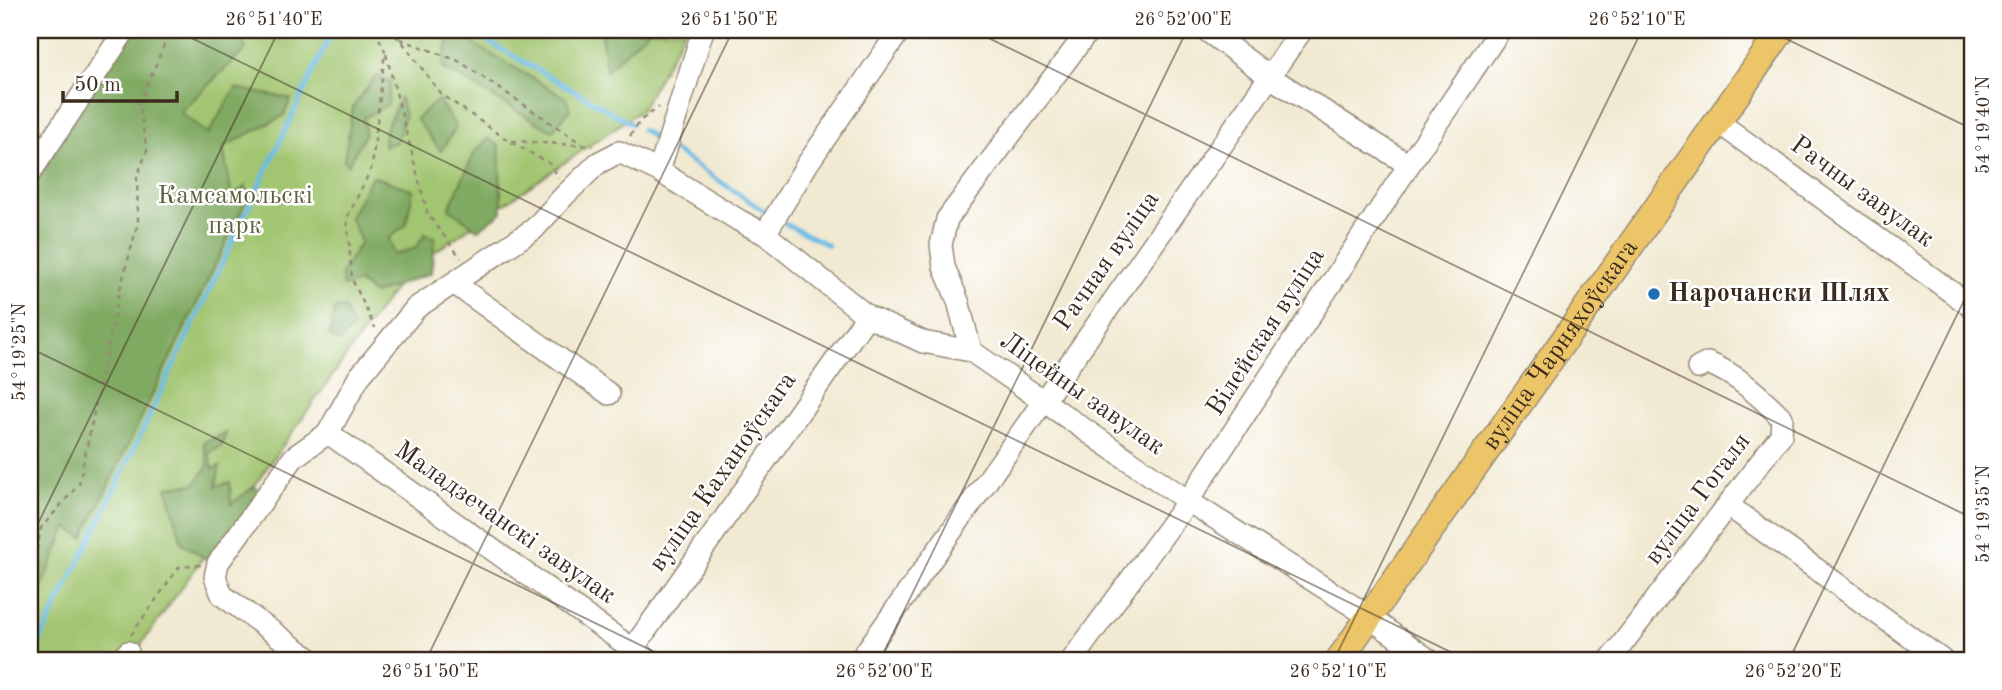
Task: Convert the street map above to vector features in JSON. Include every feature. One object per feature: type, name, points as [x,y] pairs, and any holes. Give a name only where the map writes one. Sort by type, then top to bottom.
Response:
[{"type":"main road","name":"вуліца Чарняхоўскага","points":[[1339,660],[1782,30]]},
{"type":"street","points":[[30,173],[125,30]]},
{"type":"street","points":[[659,171],[703,30]]},
{"type":"street","points":[[765,234],[808,163],[900,30]]},
{"type":"street","points":[[971,351],[958,301],[944,267],[941,245],[947,219],[1089,30]]},
{"type":"street","points":[[1206,30],[1270,77],[1409,164]]},
{"type":"street","name":"Рачная вуліца","points":[[860,660],[1302,30]]},
{"type":"street","name":"Вілейская вуліца","points":[[1072,660],[1188,501],[1500,30]]},
{"type":"street","name":"Рачны завулак","points":[[1718,122],[1972,307]]},
{"type":"street","points":[[311,660],[222,595],[215,577],[218,563],[294,457],[328,433],[359,377],[416,308],[534,229],[598,163],[619,152]]},
{"type":"street","name":"Ліцейны завулак","points":[[619,152],[659,171],[765,234],[867,316],[923,342],[971,351],[1188,501],[1369,617],[1429,660]]},
{"type":"street","points":[[464,278],[609,394]]},
{"type":"street","name":"вуліца Каханоўскага","points":[[636,656],[867,316]]},
{"type":"street","name":"вуліца Гогаля","points":[[1610,660],[1781,435],[1782,418],[1758,394],[1725,369],[1708,363],[1698,368]]},
{"type":"street","name":"Маладзечанскі завулак","points":[[328,433],[636,656]]},
{"type":"street","points":[[1729,506],[1942,660]]},
{"type":"path","points":[[30,569],[35,559],[41,528],[79,484],[119,293],[138,223],[137,177],[148,150],[139,104],[167,38],[166,30]]},
{"type":"path","points":[[375,30],[385,51],[428,215],[464,278]]},
{"type":"path","points":[[387,30],[400,39],[459,61],[582,144]]},
{"type":"path","points":[[400,39],[441,94],[509,141],[550,164],[559,177],[565,195]]},
{"type":"path","points":[[384,347],[352,279],[346,218],[372,167],[385,51]]},
{"type":"path","points":[[509,141],[582,144],[619,152],[640,120],[686,89]]},
{"type":"path","points":[[127,649],[179,567],[218,563]]},
{"type":"path","points":[[30,654],[44,660]]},
{"type":"green space","points":[[133,30],[238,30],[246,49],[180,112],[208,134],[236,88],[291,99],[283,116],[223,147],[232,196],[246,186],[248,197],[83,538],[67,527],[30,616],[30,489],[34,481],[30,483],[30,188]]},
{"type":"green space","name":"Камсамольскі парк","points":[[142,30],[685,30],[641,110],[407,271],[130,660],[30,660],[30,206]]},
{"type":"green space","points":[[450,30],[566,98],[570,110],[552,131],[443,68]]},
{"type":"green space","points":[[601,30],[649,30],[606,71]]},
{"type":"green space","points":[[376,76],[390,81],[388,104],[364,118],[365,134],[348,165],[344,159],[353,107]]},
{"type":"green space","points":[[400,98],[405,114],[397,142],[384,146],[385,130]]},
{"type":"green space","points":[[438,100],[456,127],[441,151],[416,119]]},
{"type":"green space","points":[[488,138],[499,146],[502,212],[478,230],[449,208],[475,152]]},
{"type":"green space","points":[[372,176],[413,190],[406,225],[389,238],[394,255],[416,248],[425,234],[435,238],[431,273],[373,294],[359,282],[343,287],[341,273],[361,242],[350,217]]},
{"type":"green space","points":[[335,308],[345,308],[352,327],[340,342],[329,336]]},
{"type":"green space","points":[[226,433],[221,447],[209,453],[213,469],[220,466],[216,486],[230,482],[231,504],[255,486],[260,493],[208,560],[182,543],[167,487],[195,484],[208,466],[204,442]]},
{"type":"waterway","points":[[30,660],[98,524],[333,30]]},
{"type":"waterway","points":[[468,30],[632,124]]},
{"type":"waterway","points":[[642,130],[661,143]]},
{"type":"waterway","points":[[673,150],[770,215]]},
{"type":"waterway","points":[[786,224],[828,245]]},
{"type":"place","name":"Нарочански Шлях","points":[[1654,294]]}]
